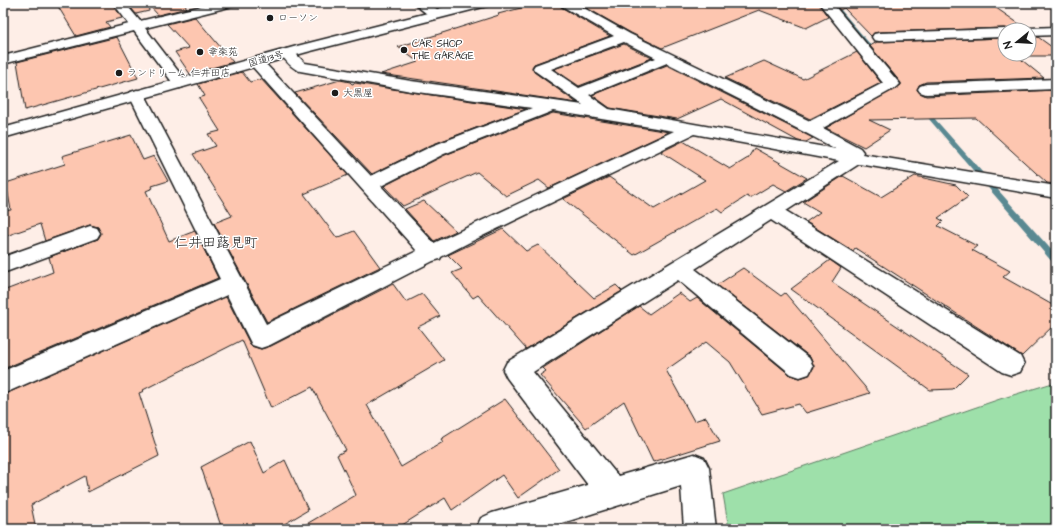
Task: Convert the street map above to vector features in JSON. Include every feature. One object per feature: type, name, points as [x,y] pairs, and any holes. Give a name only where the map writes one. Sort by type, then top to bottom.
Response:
[{"type":"main road","points":[[119,3],[180,83]]},
{"type":"main road","points":[[3,60],[229,3]]},
{"type":"main road","points":[[419,3],[436,14],[469,3]]},
{"type":"main road","name":"国道13号","points":[[3,132],[287,53],[483,3]]},
{"type":"main road","points":[[566,3],[625,36],[810,128],[863,160]]},
{"type":"main road","points":[[810,128],[892,84],[825,3]]},
{"type":"main road","points":[[1037,32],[1056,31]]},
{"type":"main road","points":[[879,37],[997,33]]},
{"type":"main road","points":[[604,113],[540,68],[625,36]]},
{"type":"main road","points":[[287,53],[300,66],[410,86],[604,113],[863,160],[1048,191],[1056,206]]},
{"type":"main road","points":[[578,94],[668,58]]},
{"type":"main road","points":[[256,62],[432,254]]},
{"type":"main road","points":[[926,89],[1056,84]]},
{"type":"main road","points":[[136,95],[261,338],[432,254],[461,238],[692,129]]},
{"type":"main road","points":[[369,185],[438,150],[553,106]]},
{"type":"main road","points":[[612,493],[516,370],[772,211],[863,160]]},
{"type":"main road","points":[[772,211],[1011,364]]},
{"type":"main road","points":[[3,265],[90,233]]},
{"type":"main road","points":[[680,269],[800,366]]},
{"type":"main road","points":[[3,383],[233,283]]},
{"type":"main road","points":[[492,529],[694,468],[700,529]]},
{"type":"green space","points":[[1056,382],[1056,529],[729,529],[723,494],[1000,399]]},
{"type":"building","points":[[56,3],[112,3],[122,18],[106,22],[110,27],[76,36]]},
{"type":"building","points":[[127,3],[183,3],[187,8],[158,15],[148,4],[149,11],[136,14]]},
{"type":"building","points":[[540,3],[559,3],[561,7],[610,36],[534,64],[532,67],[534,72],[577,103],[381,74],[418,62],[398,47],[499,15],[498,14]]},
{"type":"building","points":[[578,3],[818,3],[828,17],[806,28],[759,10],[662,48],[631,33]]},
{"type":"building","points":[[834,3],[989,3],[1016,22],[997,22],[997,28],[879,32],[874,33],[871,36],[844,8],[840,10]]},
{"type":"building","points":[[195,17],[233,62],[190,74],[175,52],[189,48],[167,24]]},
{"type":"building","points":[[117,37],[138,78],[25,110],[17,62]]},
{"type":"building","points":[[1037,37],[1056,50],[1056,56],[1037,56]]},
{"type":"building","points":[[997,38],[997,62],[1024,62],[1044,78],[926,82],[919,85],[917,90],[926,96],[1056,90],[1056,184],[1047,183],[976,118],[869,120],[890,130],[864,147],[826,128],[901,85],[901,83],[870,46],[877,42]]},
{"type":"building","points":[[624,44],[652,58],[579,86],[554,69]]},
{"type":"building","points":[[857,52],[881,83],[810,119],[725,78],[764,61],[803,79]]},
{"type":"building","points":[[667,65],[813,138],[806,142],[798,141],[721,99],[677,119],[610,108],[592,95]]},
{"type":"building","points":[[242,72],[250,82],[261,79],[348,175],[304,194],[337,238],[354,231],[380,267],[267,322],[214,223],[232,216],[193,154],[216,146],[208,134],[220,131],[199,98],[205,96],[198,84]]},
{"type":"building","points":[[340,80],[350,82],[352,84],[355,83],[526,109],[431,145],[372,174],[295,93]]},
{"type":"building","points":[[553,113],[669,132],[549,188],[539,180],[506,196],[477,172],[403,206],[384,186],[445,155]]},
{"type":"building","points":[[131,135],[143,160],[154,156],[168,181],[152,186],[153,188],[146,191],[169,241],[195,231],[218,278],[3,369],[3,291],[53,272],[49,257],[98,239],[101,234],[98,227],[90,225],[45,241],[40,224],[3,237],[3,211],[11,210],[6,183],[65,164],[62,156]]},
{"type":"building","points":[[683,141],[730,169],[748,158],[754,148],[807,178],[786,191],[773,184],[750,198],[747,196],[722,212],[717,208],[634,255],[563,199],[609,177],[654,209],[705,180],[661,152]]},
{"type":"building","points":[[843,176],[881,197],[915,176],[956,185],[968,197],[938,218],[943,221],[938,226],[977,246],[972,250],[1010,271],[1003,277],[1056,307],[1056,323],[1022,356],[855,248],[853,251],[806,222],[820,212],[803,202]]},
{"type":"building","points":[[424,201],[456,231],[434,241],[405,209]]},
{"type":"building","points":[[503,229],[526,251],[538,245],[594,298],[616,285],[622,291],[526,349],[478,295],[473,298],[452,273],[462,269],[448,255]]},
{"type":"building","points":[[830,260],[841,268],[832,282],[968,374],[953,389],[930,390],[791,289]]},
{"type":"building","points":[[743,268],[781,296],[785,293],[870,393],[806,413],[799,404],[762,414],[730,362],[706,342],[666,370],[694,421],[706,417],[720,441],[653,462],[624,401],[586,428],[540,375],[546,371],[543,368],[639,306],[649,314],[679,293],[690,302],[697,298],[790,375],[800,378],[809,375],[814,367],[810,357],[717,285]]},
{"type":"building","points":[[393,284],[406,302],[422,294],[440,316],[418,327],[444,360],[367,405],[401,467],[443,442],[441,439],[505,399],[559,469],[518,498],[502,475],[452,510],[445,498],[396,529],[298,529],[356,495],[337,455],[346,450],[312,387],[271,408],[242,340],[139,393],[159,456],[88,492],[85,476],[31,505],[36,529],[8,529],[3,486],[3,395],[226,297],[251,346],[261,349],[271,346]]},
{"type":"building","points":[[250,441],[264,473],[285,460],[308,510],[276,529],[222,529],[201,467]]},
{"type":"waterway","points":[[832,3],[908,92]]},
{"type":"waterway","points":[[924,110],[1056,261]]},
{"type":"place","name":"ローソン","points":[[270,18]]},
{"type":"place","name":"CAR SHOP THE GARAGE","points":[[404,50]]},
{"type":"place","name":"幸楽苑","points":[[200,52]]},
{"type":"place","name":"ランドリーム 仁井田店","points":[[119,73]]},
{"type":"place","name":"大黒屋","points":[[335,93]]},
{"type":"district","name":"仁井田蕗見町","points":[[216,243]]}]
